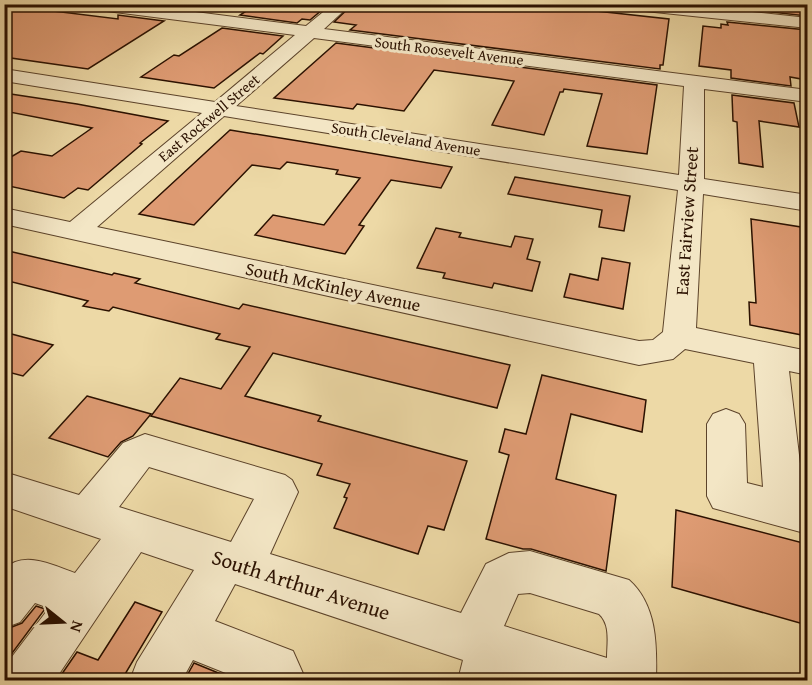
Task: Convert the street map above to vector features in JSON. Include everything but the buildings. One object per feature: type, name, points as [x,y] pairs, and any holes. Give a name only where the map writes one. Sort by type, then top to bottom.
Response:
[{"type":"street","name":"South Roosevelt Avenue","points":[[91,4],[807,96]]},
{"type":"street","name":"East Rockwell Street","points":[[75,232],[343,4]]},
{"type":"street","points":[[626,4],[698,8],[807,23]]},
{"type":"street","name":"South Cleveland Avenue","points":[[4,75],[807,203]]},
{"type":"street","name":"East Fairview Street","points":[[670,343],[691,185],[694,82]]},
{"type":"street","name":"South McKinley Avenue","points":[[4,216],[639,353],[670,343],[770,355],[807,363]]},
{"type":"street","points":[[726,424],[727,496],[796,513],[770,355]]},
{"type":"street","points":[[87,516],[137,454],[145,450],[271,487],[278,492],[233,563],[183,632],[155,681]]},
{"type":"street","name":"South Arthur Avenue","points":[[4,489],[233,563],[482,656],[598,681]]},
{"type":"street","points":[[26,681],[132,530]]},
{"type":"street","points":[[482,656],[502,579],[509,574],[530,572],[613,596],[625,607],[631,630],[631,681]]},
{"type":"street","points":[[4,606],[24,581],[31,580],[85,598]]},
{"type":"street","points":[[183,632],[275,669],[280,678],[278,681]]}]
